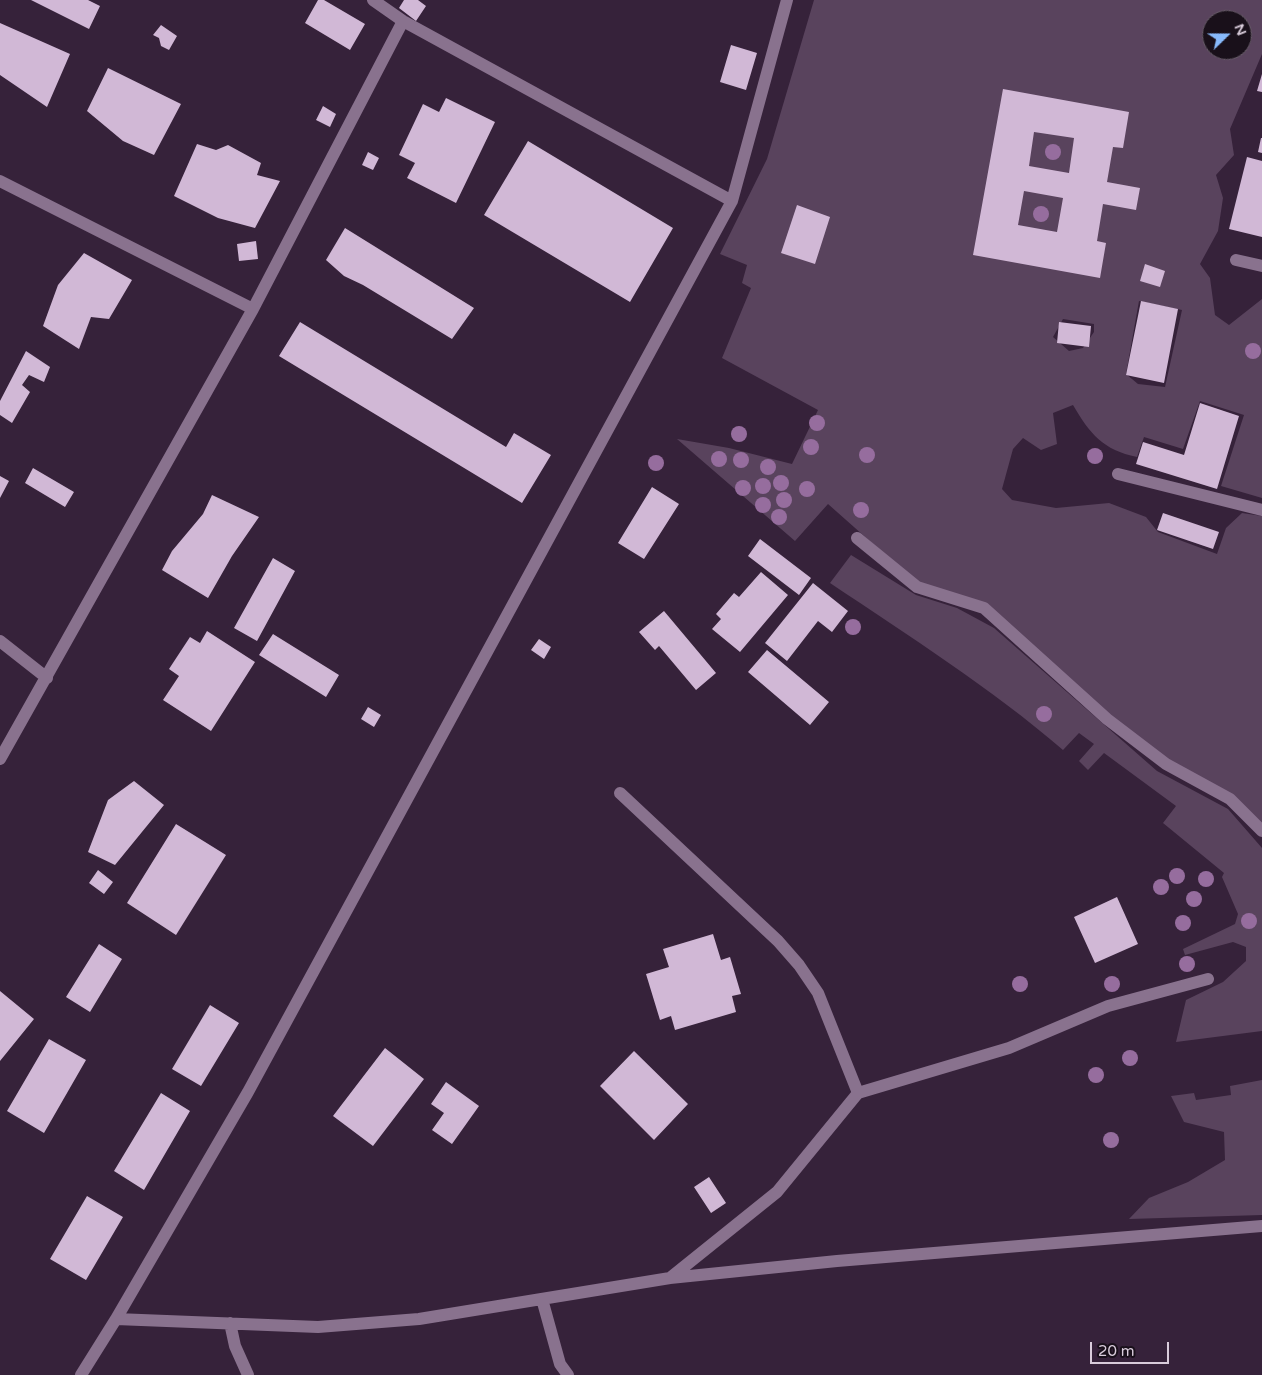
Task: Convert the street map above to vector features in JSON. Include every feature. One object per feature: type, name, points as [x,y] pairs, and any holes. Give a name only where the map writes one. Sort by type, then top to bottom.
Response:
[{"type":"street","points":[[373,0],[403,21],[732,202]]},
{"type":"street","points":[[81,1375],[116,1319],[248,1092],[732,202],[787,0]]},
{"type":"street","points":[[0,759],[253,308],[403,21]]},
{"type":"street","points":[[0,181],[253,308]]},
{"type":"street","points":[[1236,260],[1262,266]]},
{"type":"street","points":[[1118,474],[1262,510]]},
{"type":"street","points":[[857,538],[917,587],[984,608],[1107,719],[1166,764],[1230,799],[1262,831]]},
{"type":"street","points":[[0,641],[47,678]]},
{"type":"street","points":[[620,793],[778,941],[799,965],[818,993],[858,1093]]},
{"type":"street","points":[[670,1278],[777,1192],[858,1093],[1009,1048],[1108,1006],[1208,979]]},
{"type":"street","points":[[116,1319],[318,1327],[419,1319],[670,1278],[837,1261],[1262,1226]]},
{"type":"street","points":[[542,1299],[560,1364],[568,1375]]},
{"type":"street","points":[[230,1323],[235,1346],[248,1375]]},
{"type":"shaded area","points":[[814,0],[1262,0],[1262,54],[1230,129],[1234,155],[1216,175],[1223,198],[1218,231],[1200,264],[1210,278],[1215,315],[1229,325],[1262,299],[1262,498],[1221,486],[1244,415],[1200,401],[1183,449],[1144,437],[1137,457],[1125,454],[1106,445],[1085,424],[1073,405],[1053,413],[1057,444],[1041,450],[1023,438],[1013,449],[1002,489],[1012,500],[1056,508],[1109,503],[1146,517],[1158,532],[1217,554],[1226,528],[1242,513],[1262,516],[1262,828],[1169,763],[1063,677],[979,601],[916,582],[828,504],[795,541],[677,439],[729,448],[792,464],[818,410],[722,358],[751,288],[742,283],[747,265],[720,254],[767,159]],"holes":[[[1139,301],[1182,310],[1165,387],[1138,384],[1126,374]],[[1063,319],[1094,324],[1094,332],[1083,348],[1069,351],[1053,337]]]},
{"type":"shaded area","points":[[851,555],[916,595],[957,608],[994,628],[1157,771],[1228,809],[1262,848],[1262,1031],[1176,1042],[1186,1000],[1223,982],[1246,961],[1246,947],[1233,942],[1185,955],[1183,949],[1235,924],[1238,914],[1222,877],[1224,873],[1163,823],[1176,806],[1104,753],[1088,770],[1079,761],[1094,744],[1079,733],[1063,750],[1036,727],[978,684],[830,583]]},
{"type":"shaded area","points":[[1262,1080],[1262,1215],[1129,1219],[1149,1198],[1188,1182],[1225,1160],[1224,1132],[1184,1122],[1171,1096],[1194,1093],[1196,1100],[1231,1095],[1230,1086]]},
{"type":"building","points":[[31,0],[88,0],[100,6],[89,29]]},
{"type":"building","points":[[318,0],[324,0],[365,24],[350,50],[305,23]]},
{"type":"building","points":[[404,0],[418,0],[426,6],[416,21],[399,8]]},
{"type":"building","points":[[0,23],[70,54],[47,107],[0,75]]},
{"type":"building","points":[[161,25],[177,36],[169,50],[161,46],[159,38],[153,35]]},
{"type":"building","points":[[731,45],[757,53],[746,90],[720,82]]},
{"type":"building","points":[[108,68],[181,104],[154,155],[123,141],[87,111]]},
{"type":"building","points":[[1262,74],[1262,92],[1257,91]]},
{"type":"building","points":[[1003,89],[1129,112],[1123,148],[1113,147],[1107,182],[1140,188],[1136,210],[1103,204],[1097,241],[1106,243],[1100,278],[973,255]],"holes":[[[1034,132],[1074,138],[1069,173],[1029,166]],[[1024,191],[1063,198],[1057,232],[1018,225]]]},
{"type":"building","points":[[446,98],[495,122],[456,203],[407,178],[415,163],[399,155],[423,104],[439,112]]},
{"type":"building","points":[[323,106],[336,114],[330,127],[316,120]]},
{"type":"building","points":[[1262,138],[1262,153],[1258,152]]},
{"type":"building","points":[[528,141],[673,228],[630,302],[484,215]]},
{"type":"building","points":[[197,144],[216,150],[228,145],[261,163],[257,175],[280,181],[255,228],[218,218],[174,196]]},
{"type":"building","points":[[368,152],[379,158],[373,170],[362,165]]},
{"type":"building","points":[[1247,157],[1262,161],[1262,237],[1229,229]]},
{"type":"building","points":[[797,205],[830,217],[815,264],[781,253]]},
{"type":"building","points":[[345,228],[474,308],[452,339],[363,285],[344,276],[326,260]]},
{"type":"building","points":[[256,241],[258,259],[239,261],[237,244]]},
{"type":"building","points":[[84,253],[132,280],[109,319],[91,317],[79,349],[43,326],[58,285]]},
{"type":"building","points":[[1145,264],[1165,271],[1160,287],[1140,281]]},
{"type":"building","points":[[1141,301],[1178,309],[1164,383],[1126,375]]},
{"type":"building","points":[[300,322],[506,447],[514,433],[551,455],[522,503],[279,356]]},
{"type":"building","points":[[1059,322],[1091,326],[1089,347],[1057,343]]},
{"type":"building","points":[[26,351],[50,367],[44,382],[29,375],[22,385],[30,392],[12,423],[0,415],[0,401]]},
{"type":"building","points":[[1200,403],[1239,416],[1217,489],[1136,464],[1143,442],[1184,455]]},
{"type":"building","points":[[33,468],[74,492],[65,507],[25,483]]},
{"type":"building","points":[[0,476],[9,481],[0,498]]},
{"type":"building","points":[[652,487],[679,504],[644,559],[618,543]]},
{"type":"building","points":[[212,495],[259,517],[232,556],[208,598],[162,570],[172,551],[203,514]]},
{"type":"building","points":[[1163,513],[1219,532],[1213,549],[1157,530]]},
{"type":"building","points":[[760,539],[811,578],[799,595],[748,556]]},
{"type":"building","points":[[273,558],[295,571],[257,641],[234,628]]},
{"type":"building","points":[[761,572],[788,595],[740,652],[712,629],[721,619],[716,614],[734,593],[739,597]]},
{"type":"building","points":[[813,583],[848,611],[832,632],[818,621],[787,661],[765,643]]},
{"type":"building","points":[[664,611],[716,673],[696,690],[659,646],[655,650],[639,632]]},
{"type":"building","points":[[207,631],[255,662],[211,731],[163,700],[179,676],[169,669],[190,637],[200,643]]},
{"type":"building","points":[[273,634],[339,675],[326,697],[259,655]]},
{"type":"building","points":[[539,639],[551,647],[544,659],[531,650]]},
{"type":"building","points":[[767,650],[829,702],[810,725],[748,672]]},
{"type":"building","points":[[368,707],[381,715],[374,727],[361,719]]},
{"type":"building","points":[[134,781],[164,805],[115,865],[88,852],[108,800]]},
{"type":"building","points":[[176,824],[226,855],[176,935],[127,903]]},
{"type":"building","points":[[98,870],[113,882],[104,894],[89,883]]},
{"type":"building","points":[[1117,897],[1138,944],[1095,963],[1074,917]]},
{"type":"building","points":[[713,934],[721,960],[730,957],[741,994],[732,996],[736,1012],[675,1030],[671,1016],[660,1020],[646,974],[669,967],[663,949]]},
{"type":"building","points":[[99,944],[122,959],[90,1012],[66,997]]},
{"type":"building","points":[[0,991],[34,1019],[0,1061]]},
{"type":"building","points":[[210,1005],[239,1023],[201,1086],[172,1069]]},
{"type":"building","points":[[49,1039],[86,1060],[44,1133],[7,1111]]},
{"type":"building","points":[[385,1048],[424,1079],[373,1146],[333,1116]]},
{"type":"building","points":[[634,1051],[688,1104],[654,1140],[600,1086]]},
{"type":"building","points":[[446,1082],[479,1106],[452,1144],[432,1130],[444,1113],[431,1104]]},
{"type":"building","points":[[161,1093],[190,1111],[144,1190],[114,1171]]},
{"type":"building","points":[[709,1177],[726,1203],[711,1213],[694,1187]]},
{"type":"building","points":[[87,1196],[123,1217],[86,1280],[50,1259]]}]
